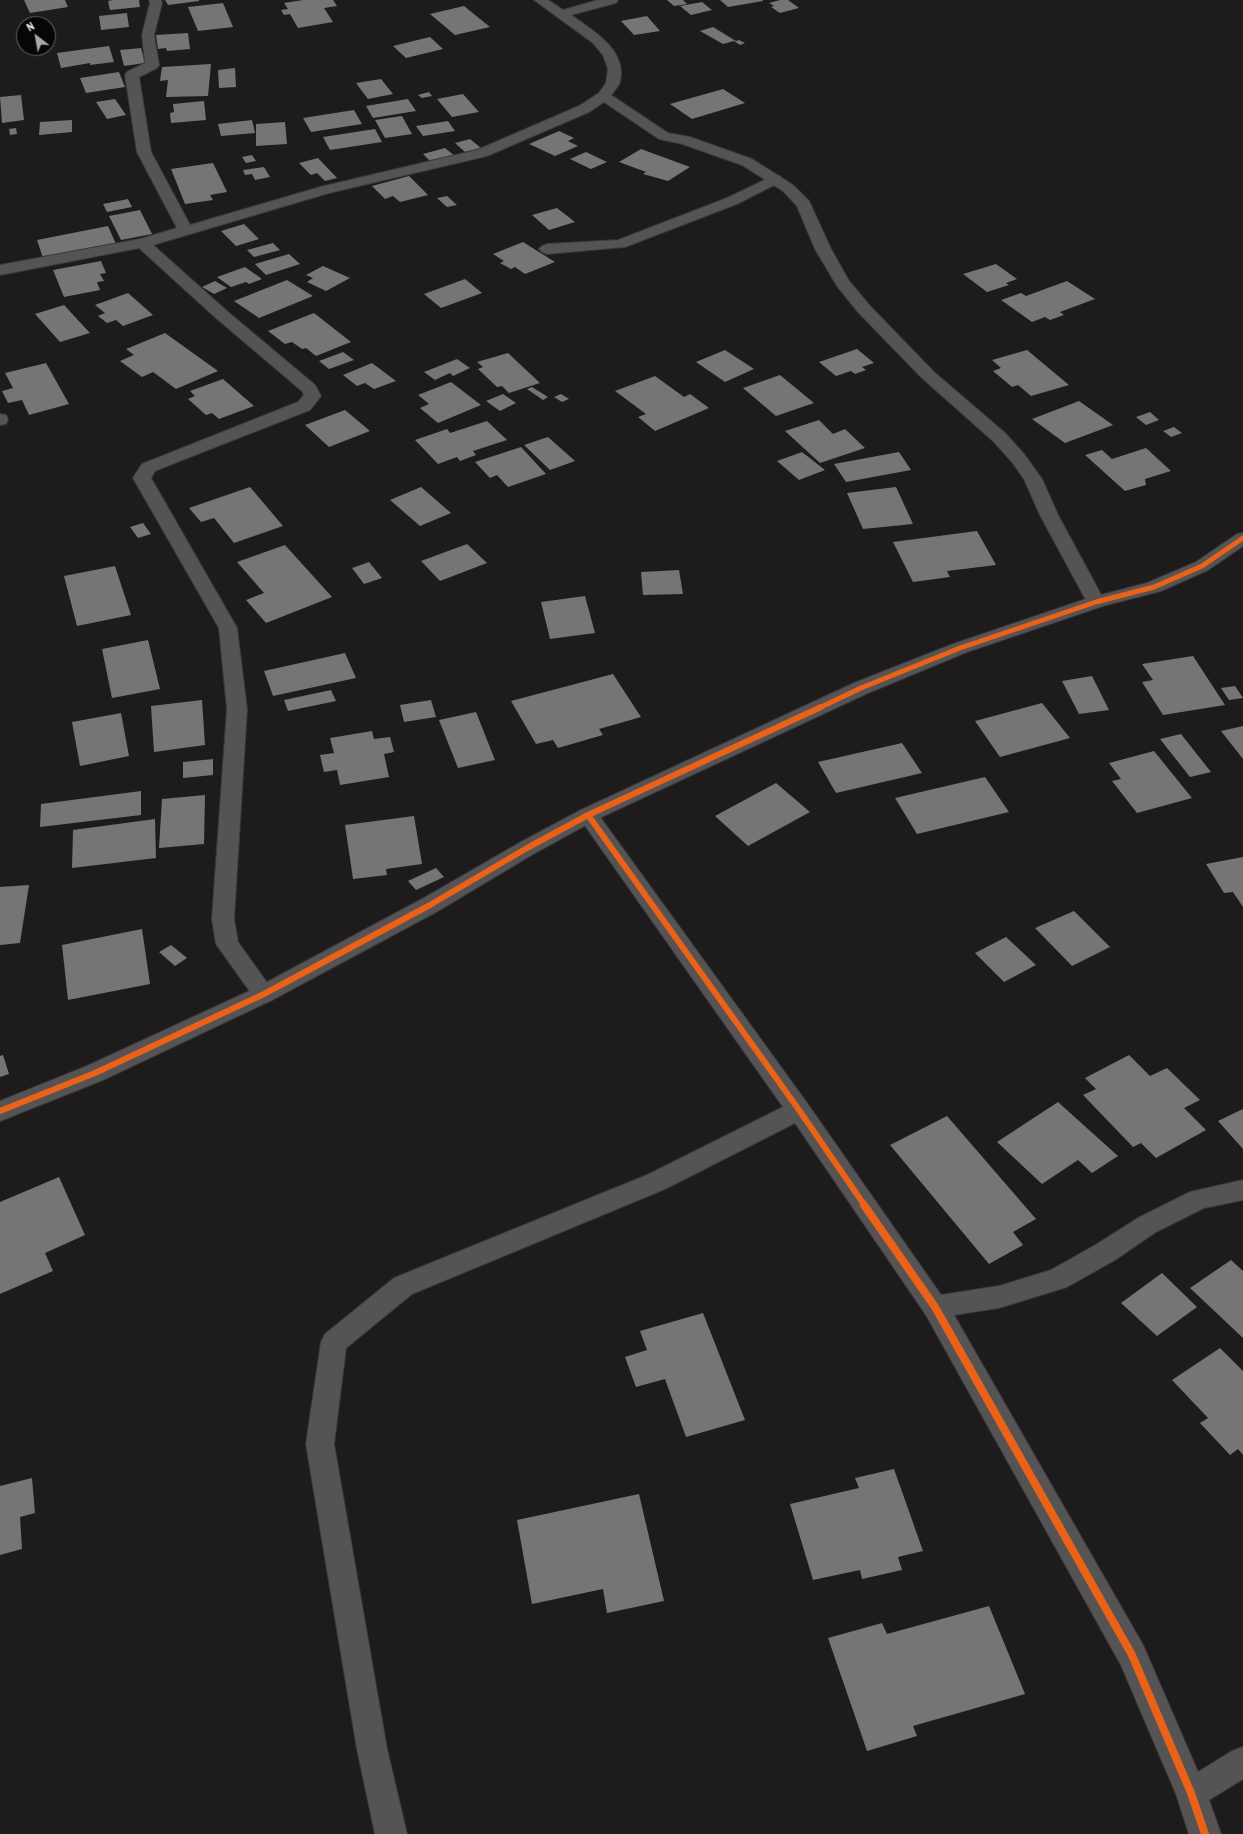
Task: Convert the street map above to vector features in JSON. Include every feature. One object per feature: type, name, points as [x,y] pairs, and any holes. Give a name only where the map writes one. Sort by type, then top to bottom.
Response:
[{"type":"street","points":[[155,0],[156,3],[148,35],[152,65],[132,75],[144,152],[185,230]]},
{"type":"street","points":[[0,270],[142,243],[332,188],[482,153],[584,109],[604,96],[613,83],[615,70],[609,54],[598,40],[540,0]]},
{"type":"street","points":[[562,14],[612,0]]},
{"type":"street","points":[[604,96],[664,136],[685,140],[747,162],[788,188],[804,204],[823,249],[842,283],[864,309],[928,375],[999,437],[1018,458],[1033,479],[1049,515],[1096,602]]},
{"type":"street","points":[[547,249],[620,244],[732,201],[775,179]]},
{"type":"street","points":[[142,243],[222,315],[308,388],[313,396],[304,406],[148,468],[142,478],[228,628],[237,709],[223,919],[226,944],[264,994]]},
{"type":"street","points":[[0,1110],[96,1073],[264,994],[430,905],[527,848],[588,815],[861,688],[960,648],[1096,602],[1154,587],[1202,566],[1243,538]]},
{"type":"street","points":[[588,815],[799,1110],[935,1307],[1132,1655],[1191,1793],[1204,1834]]},
{"type":"street","points":[[391,1834],[372,1749],[320,1444],[334,1342],[403,1286],[656,1182],[799,1110]]},
{"type":"street","points":[[935,1307],[999,1297],[1058,1280],[1106,1252],[1147,1225],[1199,1199],[1243,1190]]},
{"type":"street","points":[[1191,1793],[1243,1762]]},
{"type":"building","points":[[24,0],[65,0],[68,7],[30,13]]},
{"type":"building","points":[[139,0],[140,7],[110,10],[108,1]]},
{"type":"building","points":[[165,0],[199,0],[199,1],[168,5]]},
{"type":"building","points":[[303,0],[333,0],[337,6],[324,8],[333,22],[298,28],[290,14],[284,15],[281,10],[288,9],[284,3]]},
{"type":"building","points":[[667,0],[683,0],[687,4],[674,6]]},
{"type":"building","points":[[720,0],[763,0],[763,1],[728,7]]},
{"type":"building","points":[[780,0],[788,0],[799,8],[780,13],[771,7],[774,6],[769,3]]},
{"type":"building","points":[[702,2],[712,10],[691,15],[680,6]]},
{"type":"building","points":[[223,3],[233,27],[198,31],[188,7]]},
{"type":"building","points":[[464,6],[490,27],[455,35],[430,14]]},
{"type":"building","points":[[127,13],[129,27],[101,30],[99,16]]},
{"type":"building","points":[[647,16],[660,31],[634,35],[621,21]]},
{"type":"building","points":[[713,27],[736,41],[739,40],[745,43],[740,45],[734,41],[723,44],[700,31]]},
{"type":"building","points":[[188,33],[190,49],[167,51],[166,48],[158,49],[156,35]]},
{"type":"building","points":[[430,37],[443,49],[406,58],[393,46]]},
{"type":"building","points":[[109,46],[114,62],[90,65],[90,63],[61,68],[57,53]]},
{"type":"building","points":[[141,48],[145,63],[124,66],[120,50]]},
{"type":"building","points":[[211,64],[208,96],[166,97],[168,80],[160,81],[162,67]]},
{"type":"building","points":[[235,68],[236,87],[219,88],[218,70]]},
{"type":"building","points":[[119,72],[125,87],[86,93],[80,78]]},
{"type":"building","points":[[381,79],[393,94],[368,99],[356,83]]},
{"type":"building","points":[[723,89],[745,103],[692,119],[670,104]]},
{"type":"building","points":[[429,92],[432,96],[422,98],[418,95]]},
{"type":"building","points":[[463,94],[479,112],[452,117],[437,99]]},
{"type":"building","points":[[21,95],[24,120],[2,123],[0,97]]},
{"type":"building","points":[[115,99],[126,115],[107,119],[96,102]]},
{"type":"building","points":[[408,99],[416,111],[373,118],[366,106]]},
{"type":"building","points":[[204,101],[206,120],[171,123],[170,113],[174,112],[173,104]]},
{"type":"building","points":[[354,110],[362,124],[311,132],[303,118]]},
{"type":"building","points":[[402,116],[412,134],[385,138],[375,120]]},
{"type":"building","points":[[72,120],[72,132],[39,135],[40,122]]},
{"type":"building","points":[[252,120],[255,133],[221,136],[218,124]]},
{"type":"building","points":[[448,121],[455,131],[423,136],[416,126]]},
{"type":"building","points":[[285,122],[287,144],[256,146],[256,124]]},
{"type":"building","points":[[16,128],[17,134],[10,135],[9,129]]},
{"type":"building","points":[[375,129],[382,142],[330,150],[323,137]]},
{"type":"building","points":[[559,131],[574,138],[568,141],[578,146],[555,156],[529,144]]},
{"type":"building","points":[[470,139],[481,148],[465,152],[455,143]]},
{"type":"building","points":[[445,148],[455,156],[431,162],[423,154]]},
{"type":"building","points":[[641,149],[690,167],[668,181],[643,174],[646,172],[619,162]]},
{"type":"building","points":[[586,152],[607,162],[591,169],[570,159]]},
{"type":"building","points":[[252,155],[256,161],[246,163],[242,157]]},
{"type":"building","points":[[318,158],[337,178],[325,181],[317,173],[311,175],[299,163]]},
{"type":"building","points":[[213,163],[227,192],[210,195],[213,200],[185,204],[171,169]]},
{"type":"building","points":[[264,167],[270,177],[255,180],[252,174],[245,175],[243,170]]},
{"type":"building","points":[[409,176],[428,195],[400,202],[393,196],[385,199],[372,186]]},
{"type":"building","points":[[447,196],[457,205],[447,207],[437,198]]},
{"type":"building","points":[[128,199],[132,207],[107,212],[103,204]]},
{"type":"building","points":[[557,208],[575,222],[549,230],[532,215]]},
{"type":"building","points":[[140,210],[152,234],[121,240],[109,216]]},
{"type":"building","points":[[244,224],[259,239],[236,246],[221,231]]},
{"type":"building","points":[[108,226],[116,244],[43,258],[37,240]]},
{"type":"building","points":[[523,242],[555,262],[525,274],[515,267],[511,269],[500,263],[504,261],[493,254]]},
{"type":"building","points":[[273,243],[280,250],[254,257],[247,250]]},
{"type":"building","points":[[289,254],[300,264],[266,275],[255,264]]},
{"type":"building","points":[[101,261],[106,273],[100,274],[104,281],[97,282],[100,290],[64,297],[53,270]]},
{"type":"building","points":[[996,264],[1017,279],[1006,283],[1009,285],[987,292],[963,274]]},
{"type":"building","points":[[323,266],[350,278],[326,291],[307,282],[313,278],[306,275]]},
{"type":"building","points":[[245,267],[262,279],[249,284],[246,282],[231,287],[217,277]]},
{"type":"building","points":[[465,279],[482,293],[441,308],[424,294]]},
{"type":"building","points":[[287,280],[313,296],[259,318],[234,301]]},
{"type":"building","points":[[215,281],[227,288],[214,294],[202,287]]},
{"type":"building","points":[[1067,281],[1095,299],[1060,312],[1064,315],[1050,320],[1045,317],[1032,322],[1001,300],[1021,293],[1026,296]]},
{"type":"building","points":[[128,293],[153,315],[123,326],[116,320],[107,323],[98,316],[105,313],[95,305]]},
{"type":"building","points":[[64,305],[90,333],[60,342],[35,314]]},
{"type":"building","points":[[314,313],[351,342],[316,356],[306,348],[302,349],[292,342],[285,344],[268,331]]},
{"type":"building","points":[[165,333],[218,371],[176,389],[153,372],[142,377],[120,361],[134,355],[126,349]]},
{"type":"building","points":[[857,349],[874,363],[862,367],[866,370],[855,374],[851,371],[836,376],[819,362]]},
{"type":"building","points":[[725,350],[754,369],[725,382],[696,362]]},
{"type":"building","points":[[1027,350],[1069,385],[1031,396],[1018,385],[1012,387],[993,371],[1001,368],[992,360]]},
{"type":"building","points":[[343,352],[354,360],[329,369],[319,361]]},
{"type":"building","points":[[508,353],[540,383],[509,393],[502,386],[497,387],[478,369],[483,367],[477,362]]},
{"type":"building","points":[[457,359],[470,368],[453,376],[450,373],[435,380],[424,372]]},
{"type":"building","points":[[46,363],[69,404],[29,415],[22,400],[8,403],[2,391],[13,388],[5,373]]},
{"type":"building","points":[[372,363],[396,381],[374,389],[365,383],[357,386],[343,375]]},
{"type":"building","points":[[780,375],[814,403],[776,416],[743,388]]},
{"type":"building","points":[[655,376],[684,397],[690,394],[709,408],[655,431],[638,417],[646,414],[615,391]]},
{"type":"building","points":[[223,379],[254,406],[219,419],[212,413],[206,415],[188,399],[195,396],[190,391]]},
{"type":"building","points":[[451,382],[481,405],[438,423],[420,408],[429,404],[418,395]]},
{"type":"building","points":[[532,387],[548,397],[543,400],[527,389]]},
{"type":"building","points":[[503,394],[516,403],[500,411],[486,401]]},
{"type":"building","points":[[561,394],[569,399],[562,402],[554,397]]},
{"type":"building","points":[[1079,401],[1113,425],[1065,443],[1032,419]]},
{"type":"building","points":[[345,410],[370,431],[329,447],[305,425]]},
{"type":"building","points":[[1150,412],[1159,420],[1146,425],[1136,417]]},
{"type":"building","points":[[819,420],[833,434],[845,429],[865,448],[820,463],[785,431]]},
{"type":"building","points":[[487,421],[507,440],[473,451],[476,455],[460,461],[457,457],[438,464],[415,440],[447,429],[450,433]]},
{"type":"building","points":[[1174,427],[1182,433],[1171,437],[1163,431]]},
{"type":"building","points":[[548,437],[575,461],[550,470],[524,445]]},
{"type":"building","points":[[521,447],[546,474],[508,487],[497,475],[490,478],[475,462]]},
{"type":"building","points":[[1146,448],[1171,471],[1145,479],[1146,485],[1125,491],[1085,455],[1102,450],[1112,459]]},
{"type":"building","points":[[802,452],[825,470],[799,480],[777,461]]},
{"type":"building","points":[[899,452],[911,470],[846,482],[834,464]]},
{"type":"building","points":[[250,487],[283,526],[234,543],[214,518],[201,522],[189,508]]},
{"type":"building","points":[[421,487],[451,513],[420,526],[390,500]]},
{"type":"building","points":[[896,487],[913,524],[863,529],[847,493]]},
{"type":"building","points":[[143,523],[151,534],[138,538],[130,527]]},
{"type":"building","points":[[977,531],[996,565],[947,571],[950,577],[913,582],[893,542]]},
{"type":"building","points":[[467,544],[487,563],[440,581],[421,561]]},
{"type":"building","points":[[285,545],[332,597],[266,623],[246,600],[264,593],[237,562]]},
{"type":"building","points":[[369,562],[382,578],[364,584],[352,568]]},
{"type":"building","points":[[115,566],[131,615],[77,626],[64,576]]},
{"type":"building","points":[[679,570],[683,594],[643,595],[641,572]]},
{"type":"building","points":[[585,596],[595,633],[550,639],[541,602]]},
{"type":"building","points":[[148,640],[160,689],[112,698],[102,649]]},
{"type":"building","points":[[345,653],[356,678],[273,696],[264,671]]},
{"type":"building","points":[[1193,656],[1225,705],[1163,715],[1142,682],[1153,680],[1142,664]]},
{"type":"building","points":[[613,674],[641,717],[599,729],[603,735],[558,748],[553,740],[536,744],[511,701]]},
{"type":"building","points":[[1092,676],[1109,710],[1079,714],[1062,681]]},
{"type":"building","points":[[1235,686],[1243,698],[1229,700],[1221,688]]},
{"type":"building","points":[[331,690],[336,701],[288,711],[284,700]]},
{"type":"building","points":[[202,700],[205,745],[154,752],[151,706]]},
{"type":"building","points":[[431,700],[436,717],[404,722],[400,705]]},
{"type":"building","points":[[1042,703],[1070,738],[1000,757],[975,721]]},
{"type":"building","points":[[476,712],[495,760],[458,768],[439,720]]},
{"type":"building","points":[[121,713],[129,756],[80,766],[72,722]]},
{"type":"building","points":[[1243,726],[1243,759],[1221,731]]},
{"type":"building","points":[[372,731],[374,739],[390,737],[394,752],[384,754],[389,777],[340,785],[337,770],[324,772],[320,755],[334,753],[330,738]]},
{"type":"building","points":[[1181,734],[1211,772],[1190,777],[1160,739]]},
{"type":"building","points":[[902,743],[922,773],[836,793],[818,762]]},
{"type":"building","points":[[1154,751],[1192,798],[1137,813],[1112,781],[1121,779],[1109,763]]},
{"type":"building","points":[[213,759],[213,775],[183,778],[183,762]]},
{"type":"building","points":[[985,777],[1009,812],[917,834],[895,798]]},
{"type":"building","points":[[776,783],[810,812],[748,846],[715,816]]},
{"type":"building","points":[[141,791],[141,815],[40,827],[41,804]]},
{"type":"building","points":[[205,795],[204,844],[159,848],[162,799]]},
{"type":"building","points":[[414,816],[422,864],[386,869],[387,875],[353,879],[345,825]]},
{"type":"building","points":[[155,819],[156,858],[72,868],[73,830]]},
{"type":"building","points":[[1243,857],[1243,907],[1233,892],[1224,893],[1206,864]]},
{"type":"building","points":[[436,868],[444,877],[416,890],[408,881]]},
{"type":"building","points":[[29,885],[20,943],[0,945],[0,887]]},
{"type":"building","points":[[1074,911],[1110,947],[1072,966],[1035,928]]},
{"type":"building","points":[[142,929],[150,984],[68,1000],[62,945]]},
{"type":"building","points":[[1006,937],[1036,965],[1004,982],[975,953]]},
{"type":"building","points":[[171,945],[187,958],[175,966],[159,952]]},
{"type":"building","points":[[3,1055],[9,1074],[0,1077],[0,1056]]},
{"type":"building","points":[[1129,1055],[1150,1076],[1167,1068],[1200,1100],[1184,1108],[1206,1130],[1156,1158],[1141,1143],[1133,1147],[1083,1095],[1096,1089],[1085,1078]]},
{"type":"building","points":[[1058,1102],[1118,1156],[1092,1173],[1078,1160],[1042,1184],[997,1142]]},
{"type":"building","points":[[1243,1109],[1243,1149],[1218,1121]]},
{"type":"building","points":[[947,1116],[1036,1219],[1013,1232],[1023,1245],[989,1264],[890,1145]]},
{"type":"building","points":[[59,1177],[85,1235],[45,1253],[53,1271],[0,1294],[0,1202]]},
{"type":"building","points":[[1231,1260],[1243,1271],[1243,1338],[1190,1288]]},
{"type":"building","points":[[1162,1273],[1197,1307],[1157,1336],[1121,1303]]},
{"type":"building","points":[[703,1313],[745,1420],[686,1437],[665,1379],[636,1387],[625,1357],[647,1350],[640,1331]]},
{"type":"building","points":[[1220,1348],[1243,1371],[1243,1455],[1238,1449],[1230,1455],[1200,1423],[1208,1418],[1172,1380]]},
{"type":"building","points":[[894,1469],[923,1551],[898,1557],[902,1570],[862,1579],[860,1570],[813,1580],[790,1504],[859,1488],[855,1478]]},
{"type":"building","points":[[32,1478],[35,1513],[20,1517],[22,1549],[0,1555],[0,1486]]},
{"type":"building","points":[[639,1494],[664,1601],[607,1613],[603,1589],[532,1604],[517,1520]]},
{"type":"building","points":[[989,1606],[1025,1694],[913,1726],[917,1736],[867,1751],[828,1638],[882,1623],[887,1634]]},
{"type":"cycle path","points":[[0,1111],[95,1073],[264,994],[430,905],[527,848],[588,815],[861,688],[960,648],[1096,602],[1154,587],[1202,566],[1243,538]]},
{"type":"cycle path","points":[[588,815],[799,1110],[935,1307],[1132,1655],[1191,1793],[1205,1834]]}]
